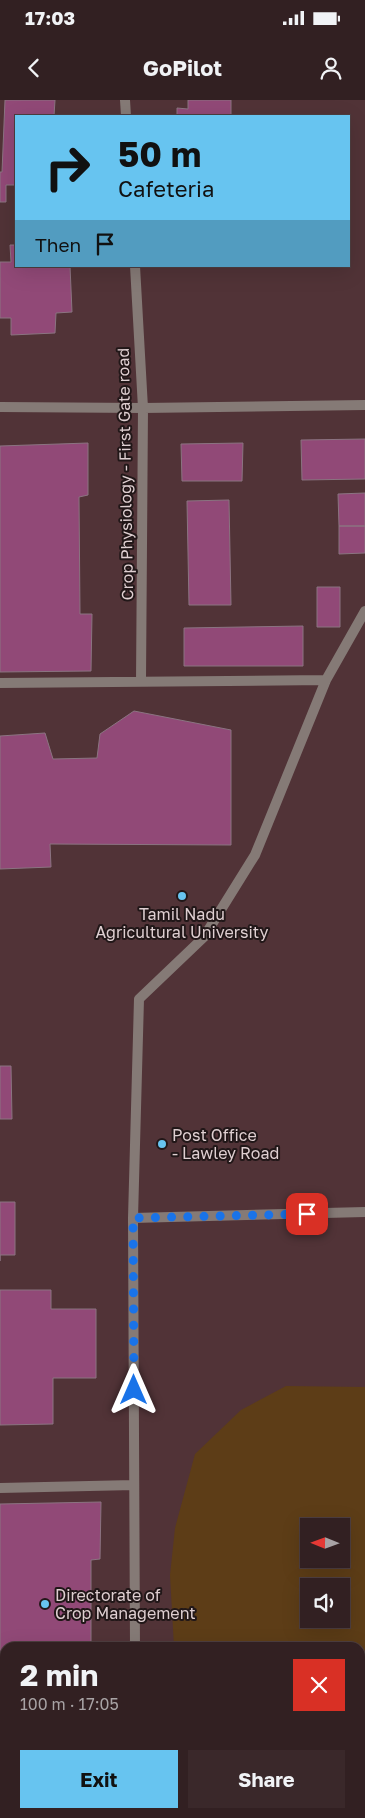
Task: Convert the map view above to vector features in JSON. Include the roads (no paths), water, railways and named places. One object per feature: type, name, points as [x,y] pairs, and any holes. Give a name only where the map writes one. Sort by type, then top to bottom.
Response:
[{"type":"street","points":[[125,100],[126,115]]},
{"type":"street","name":"Crop Physiology - First Gate road","points":[[135,267],[142,408],[141,681]]},
{"type":"street","points":[[0,407],[142,408],[365,405]]},
{"type":"street","points":[[135,1642],[133,1218],[139,999],[204,937],[255,854],[326,680],[365,611]]},
{"type":"street","points":[[0,683],[326,680]]},
{"type":"street","points":[[133,1218],[365,1212]]},
{"type":"street","points":[[0,1488],[134,1485]]},
{"type":"place","name":"Tamil Nadu Agricultural University","points":[[182,896]]},
{"type":"place","name":"Post Office - Lawley Road","points":[[162,1144]]},
{"type":"place","name":"Directorate of Crop Management","points":[[45,1604]]}]
